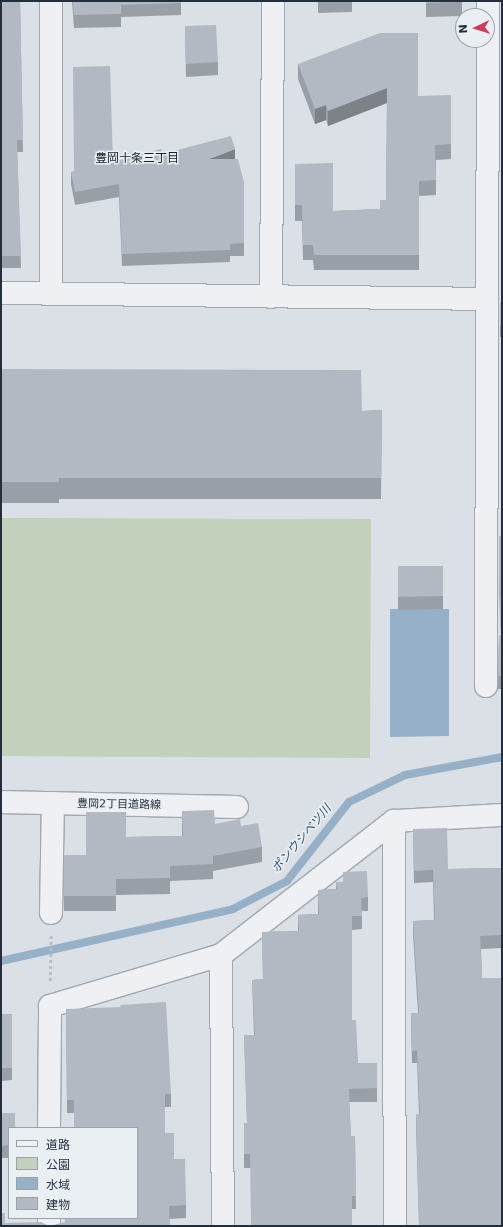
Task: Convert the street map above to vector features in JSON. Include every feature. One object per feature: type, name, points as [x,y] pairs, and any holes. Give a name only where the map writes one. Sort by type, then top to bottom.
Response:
[{"type":"street","points":[[51,1],[51,293]]},
{"type":"street","points":[[271,297],[273,1]]},
{"type":"street","points":[[486,686],[494,598],[495,362],[487,299],[488,1]]},
{"type":"street","points":[[1,293],[487,299]]},
{"type":"street","name":"豊岡2丁目道路線","points":[[1,802],[237,807]]},
{"type":"street","points":[[51,923],[53,803]]},
{"type":"street","points":[[49,1127],[50,1006],[221,955],[394,821],[502,815]]},
{"type":"street","points":[[394,821],[395,1226]]},
{"type":"street","points":[[221,955],[223,1226]]},
{"type":"path","points":[[50,969],[51,923]]},
{"type":"green space","points":[[1,518],[371,519],[370,758],[1,756]]},
{"type":"water","points":[[390,609],[449,609],[449,736],[390,737]]},
{"type":"building","points":[[1,1],[20,1],[23,140],[17,140],[21,256],[1,256]]},
{"type":"building","points":[[73,1],[181,1],[181,3],[121,5],[121,14],[74,15]]},
{"type":"building","points":[[426,1],[462,1],[462,2],[426,3]]},
{"type":"building","points":[[216,25],[218,62],[186,64],[185,26]]},
{"type":"building","points":[[380,33],[418,33],[418,96],[451,95],[451,144],[435,145],[436,180],[419,181],[419,255],[314,255],[313,245],[303,245],[302,205],[295,205],[295,164],[333,163],[333,211],[380,209],[380,200],[386,200],[387,88],[328,111],[326,105],[315,109],[298,64]]},
{"type":"building","points":[[110,66],[113,162],[161,149],[162,154],[231,136],[235,149],[209,159],[238,159],[244,183],[244,243],[230,244],[230,250],[122,254],[119,184],[75,192],[71,172],[74,171],[73,67]]},
{"type":"building","points":[[500,302],[502,302],[502,325],[500,325]]},
{"type":"building","points":[[1,369],[361,370],[362,411],[382,410],[381,478],[59,478],[59,482],[1,482]]},
{"type":"building","points":[[501,492],[502,492],[502,522]]},
{"type":"building","points":[[499,536],[502,536],[502,676],[498,676],[499,636],[501,635]]},
{"type":"building","points":[[398,566],[443,566],[443,596],[398,597]]},
{"type":"building","points":[[214,810],[215,824],[240,819],[241,826],[258,823],[262,847],[213,856],[213,864],[170,866],[170,878],[116,879],[116,896],[64,896],[64,855],[86,855],[86,812],[126,812],[126,837],[183,836],[182,811]]},
{"type":"building","points":[[447,828],[448,869],[502,868],[502,935],[480,936],[482,978],[502,978],[501,1226],[419,1226],[416,1114],[420,1114],[417,1050],[412,1051],[411,1013],[419,1013],[413,921],[435,920],[433,870],[414,871],[413,829]]},
{"type":"building","points":[[367,871],[368,897],[361,898],[362,916],[352,916],[352,1020],[356,1020],[358,1063],[377,1063],[377,1088],[349,1089],[351,1136],[355,1136],[356,1196],[352,1196],[352,1226],[251,1226],[250,1154],[244,1154],[244,1123],[247,1123],[244,1035],[255,1035],[252,980],[263,979],[262,932],[299,931],[298,915],[319,914],[318,890],[337,889],[336,882],[343,882],[343,872]]},
{"type":"building","points":[[166,1002],[171,1094],[165,1094],[165,1133],[174,1133],[174,1159],[185,1159],[186,1205],[169,1206],[170,1226],[49,1226],[65,1222],[65,1219],[138,1219],[138,1127],[74,1127],[74,1100],[67,1100],[66,1009],[121,1007],[120,1005]]},
{"type":"building","points":[[1,1014],[12,1014],[12,1068],[1,1068]]},
{"type":"building","points":[[1,1113],[15,1113],[15,1127],[8,1127],[8,1145],[1,1146]]},
{"type":"building","points":[[1,1213],[5,1213],[5,1223],[41,1222],[49,1226],[1,1226]]},
{"type":"waterway","name":"ポンウシベツ川","points":[[1,961],[233,909],[287,881],[349,802],[405,775],[502,757]]},
{"type":"district","name":"豊岡十条三丁目","points":[[137,159]]}]
